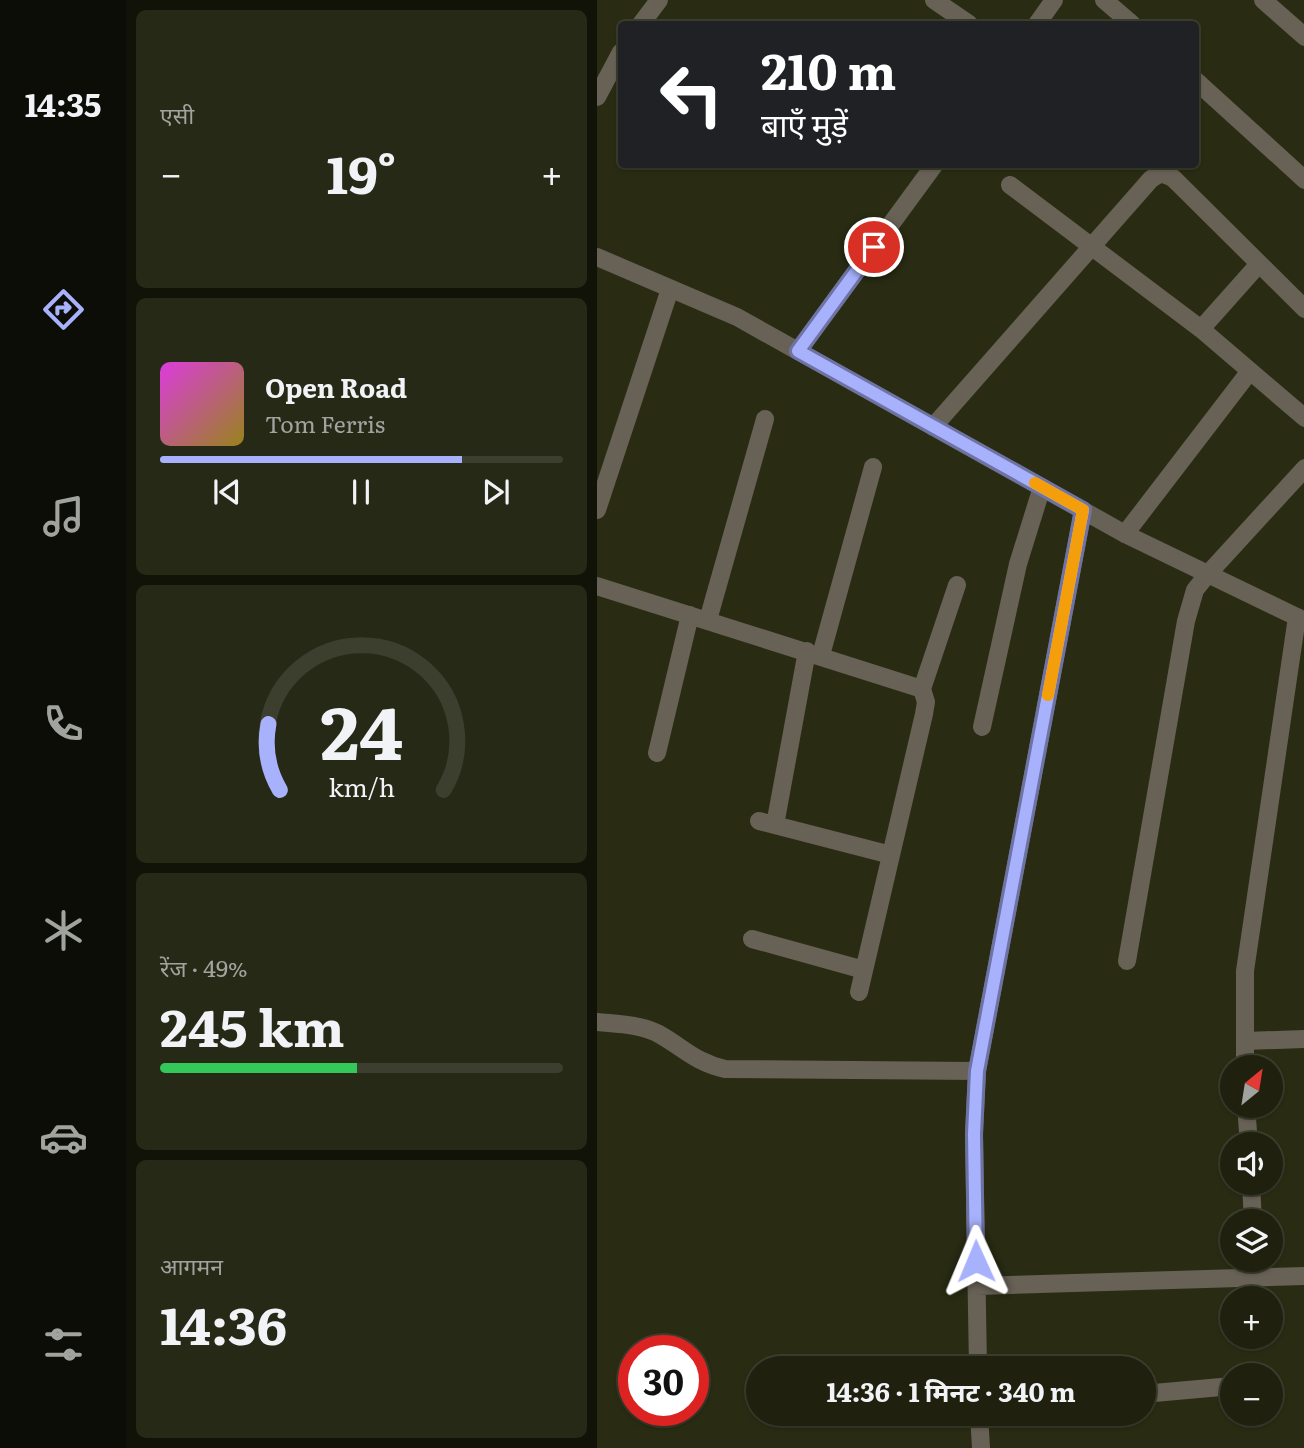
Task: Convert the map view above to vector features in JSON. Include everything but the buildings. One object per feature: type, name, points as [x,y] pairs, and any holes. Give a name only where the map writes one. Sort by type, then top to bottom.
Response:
[{"type":"street","points":[[643,21],[659,0]]},
{"type":"street","points":[[934,0],[965,21]]},
{"type":"street","points":[[1039,21],[1054,0]]},
{"type":"street","points":[[1104,0],[1129,21]]},
{"type":"street","points":[[1263,0],[1304,37]]},
{"type":"street","points":[[597,97],[618,58]]},
{"type":"street","points":[[1199,83],[1304,180]]},
{"type":"street","points":[[798,351],[932,168]]},
{"type":"street","points":[[933,427],[1151,178],[1161,173],[1173,178],[1304,309]]},
{"type":"street","points":[[1010,185],[1201,330],[1304,418]]},
{"type":"street","points":[[597,257],[737,317],[1125,534],[1301,619],[1246,971],[1245,1055]]},
{"type":"street","points":[[1201,330],[1258,265]]},
{"type":"street","points":[[597,510],[670,289]]},
{"type":"street","points":[[1125,534],[1250,371]]},
{"type":"street","points":[[708,620],[765,419]]},
{"type":"street","points":[[873,467],[814,653],[767,823],[891,855]]},
{"type":"street","points":[[1127,961],[1186,621],[1195,590],[1304,468]]},
{"type":"street","points":[[982,727],[1018,564],[1041,487]]},
{"type":"street","points":[[978,1356],[974,1134],[977,1071],[1083,510]]},
{"type":"street","points":[[858,992],[927,702],[922,689],[957,585]]},
{"type":"street","points":[[597,586],[922,689]]},
{"type":"street","points":[[657,753],[690,615]]},
{"type":"street","points":[[752,939],[864,970]]},
{"type":"street","points":[[597,1021],[640,1027],[657,1033],[704,1064],[725,1069],[977,1071]]},
{"type":"street","points":[[1245,1041],[1304,1039]]},
{"type":"street","points":[[977,1286],[1220,1271]]},
{"type":"street","points":[[1277,1272],[1304,1276]]},
{"type":"street","points":[[1156,1393],[1220,1387]]},
{"type":"street","points":[[980,1426],[981,1448]]},
{"type":"slow traffic","points":[[1035,483],[1083,510],[1048,695]]},
{"type":"route","points":[[874,247],[798,351],[1083,510],[977,1071],[974,1134],[976,1261]]}]
